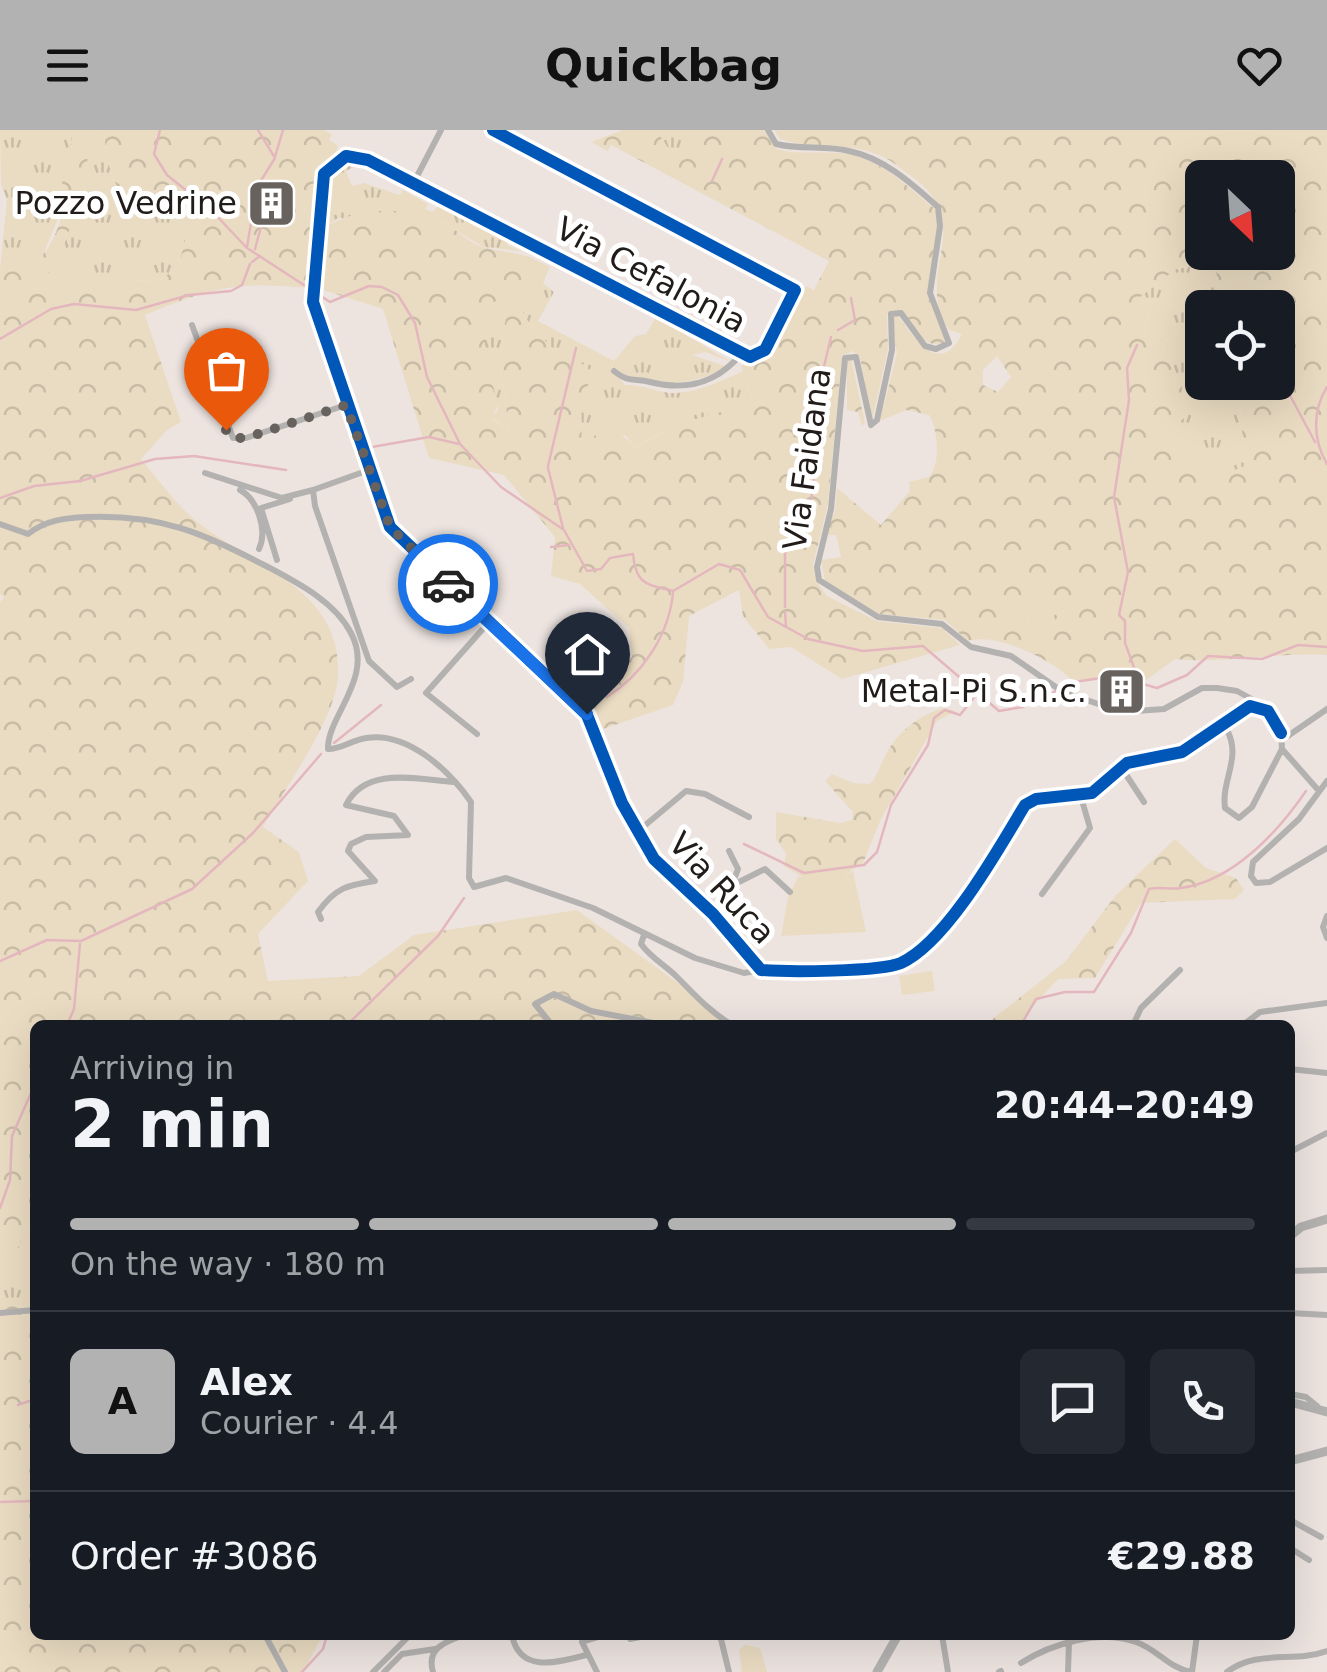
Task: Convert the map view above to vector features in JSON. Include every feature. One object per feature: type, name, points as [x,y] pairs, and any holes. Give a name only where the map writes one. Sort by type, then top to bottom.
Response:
[{"type":"main road","points":[[1295,1232],[1327,1219]]},
{"type":"main road","points":[[1295,1399],[1327,1412]]},
{"type":"main road","points":[[1295,1460],[1327,1451]]},
{"type":"main road","points":[[876,1672],[895,1640]]},
{"type":"street","points":[[414,182],[442,130]]},
{"type":"street","name":"Via Cefalonia","points":[[414,182],[741,354],[758,356],[764,350],[795,296],[792,285],[492,130]]},
{"type":"street","name":"Via Faidana","points":[[768,130],[776,144],[799,150],[847,150],[877,160],[938,207],[940,226],[930,293],[949,343],[936,349],[925,346],[901,314],[890,314],[892,350],[877,420],[871,424],[856,357],[845,358],[831,509],[817,567],[820,580],[878,617],[942,624],[962,642],[1010,656],[1061,689],[1122,712],[1172,707],[1202,688],[1238,690],[1270,707],[1281,736]]},
{"type":"street","name":"Via Ruca","points":[[414,182],[355,155],[336,160],[321,182],[313,302],[324,344],[390,527],[587,714],[637,832],[654,859],[702,902],[761,970]]},
{"type":"street","points":[[192,325],[233,438],[246,438],[346,405]]},
{"type":"street","name":"Via Ruca","points":[[336,352],[357,414],[354,425]]},
{"type":"street","points":[[614,370],[626,381],[674,388],[708,382],[728,370],[741,354]]},
{"type":"street","points":[[277,560],[261,508],[369,470]]},
{"type":"street","points":[[205,473],[291,498]]},
{"type":"street","points":[[225,480],[253,500],[262,527],[259,549]]},
{"type":"street","points":[[313,490],[369,661],[397,687],[411,679]]},
{"type":"street","points":[[0,524],[15,525],[28,534],[67,518],[120,514],[166,522],[213,537],[306,587],[341,618],[358,652],[356,672],[328,749],[387,736],[410,746],[454,782]]},
{"type":"street","points":[[477,734],[426,692],[488,622]]},
{"type":"street","points":[[1042,894],[1090,828],[1081,797],[1122,767],[1166,759],[1250,706],[1274,717],[1282,750],[1252,806],[1239,818],[1225,808],[1235,750],[1227,730],[1217,728]]},
{"type":"street","points":[[1281,736],[1327,709]]},
{"type":"street","points":[[1282,750],[1319,791]]},
{"type":"street","points":[[1122,767],[1144,802]]},
{"type":"street","points":[[322,920],[318,912],[336,890],[356,881],[375,881],[348,852],[351,844],[366,837],[408,835],[394,816],[346,805],[350,798],[375,780],[416,775],[454,782]]},
{"type":"street","points":[[1327,781],[1299,819],[1253,862],[1250,876],[1256,882],[1270,882],[1327,848]]},
{"type":"street","name":"Via Ruca","points":[[454,782],[471,802],[469,878],[474,887],[506,878],[593,908],[644,935],[744,973],[896,965],[953,914],[1025,805],[1036,799],[1081,797]]},
{"type":"street","name":"Via Ruca","points":[[637,832],[686,791],[705,794],[749,817]]},
{"type":"street","points":[[729,851],[738,870],[732,886]]},
{"type":"street","points":[[702,902],[712,892],[766,869],[790,892]]},
{"type":"street","points":[[1325,919],[1327,938]]},
{"type":"street","points":[[644,935],[640,944],[656,962],[677,977],[696,1001],[724,1020]]},
{"type":"street","points":[[1135,1020],[1141,1008],[1180,970]]},
{"type":"street","points":[[548,1020],[535,1004],[554,994],[591,1012],[636,1020]]},
{"type":"street","points":[[1249,1020],[1260,1012],[1327,1002]]},
{"type":"street","points":[[1295,1070],[1327,1073]]},
{"type":"street","points":[[1295,1149],[1327,1132]]},
{"type":"street","points":[[1295,1270],[1327,1270]]},
{"type":"street","points":[[0,1313],[30,1310]]},
{"type":"street","points":[[1295,1313],[1327,1315]]},
{"type":"street","points":[[1295,1523],[1321,1537]]},
{"type":"street","points":[[1295,1551],[1309,1560]]},
{"type":"street","points":[[268,1640],[284,1672]]},
{"type":"street","points":[[373,1672],[405,1640]]},
{"type":"street","points":[[384,1672],[392,1661],[414,1650],[435,1649],[454,1640]]},
{"type":"street","points":[[513,1640],[523,1661],[549,1666],[586,1655]]},
{"type":"street","points":[[584,1640],[586,1655],[598,1672]]},
{"type":"street","points":[[721,1640],[729,1672]]},
{"type":"street","points":[[943,1640],[948,1672]]},
{"type":"street","points":[[1021,1664],[1046,1647],[1069,1642],[1140,1642],[1170,1667],[1192,1672],[1196,1640]]},
{"type":"street","points":[[1068,1672],[1069,1642]]},
{"type":"street","points":[[433,1672],[430,1660],[435,1649]]},
{"type":"street","points":[[414,1650],[430,1660]]},
{"type":"street","points":[[1227,1672],[1261,1657],[1310,1657],[1327,1651]]},
{"type":"green space","points":[[0,130],[73,130],[69,165],[62,184],[63,206],[41,260],[30,269],[10,273],[0,269],[7,199],[1,185]]},
{"type":"green space","points":[[73,130],[324,130],[332,134],[329,140],[337,145],[338,152],[319,171],[315,182],[308,288],[242,286],[188,298],[145,315],[181,422],[167,430],[141,459],[186,512],[307,597],[324,619],[335,645],[338,677],[328,713],[263,827],[299,852],[308,881],[258,934],[268,981],[359,976],[414,935],[577,910],[729,1020],[30,1020],[30,1224],[20,1235],[21,1245],[0,1259],[0,602],[4,598],[0,594],[0,269],[24,269],[43,255],[61,219],[62,184]],"holes":[[[90,131],[105,141],[111,172],[129,198],[170,211],[187,233],[178,268],[159,280],[94,282],[36,290],[12,285],[55,270],[85,186]]]},
{"type":"green space","points":[[89,130],[105,141],[111,172],[121,191],[140,203],[170,211],[187,233],[178,268],[159,280],[94,282],[36,290],[10,285],[55,269],[85,186]]},
{"type":"green space","points":[[623,130],[656,130],[670,151],[684,154],[709,130],[764,130],[776,149],[840,153],[867,159],[935,209],[938,225],[928,294],[947,341],[926,341],[903,311],[887,314],[888,349],[872,421],[860,357],[852,351],[842,356],[828,504],[813,565],[816,581],[827,596],[877,621],[942,628],[960,645],[842,679],[791,647],[769,649],[743,616],[739,590],[689,616],[683,682],[673,705],[603,729],[594,708],[603,689],[632,657],[629,628],[580,584],[551,576],[555,537],[504,475],[429,458],[383,309],[320,289],[323,228],[367,212],[399,211],[430,217],[477,245],[538,261],[523,301],[524,316],[554,350],[564,350],[592,372],[581,409],[582,448],[605,426],[612,427],[636,447],[682,423],[749,404],[752,398],[741,366],[770,355],[806,286],[814,290],[829,261],[611,145],[608,151],[591,142]],"holes":[[[501,297],[508,303],[500,357],[509,432],[492,418],[498,404],[485,348],[487,308]]]},
{"type":"green space","points":[[656,130],[709,130],[684,155],[670,151]]},
{"type":"green space","points":[[774,130],[1327,130],[1327,655],[1175,659],[1141,684],[1120,675],[1073,681],[1052,665],[1009,644],[968,641],[945,620],[878,614],[825,581],[821,560],[841,557],[836,535],[825,535],[835,511],[837,488],[881,525],[910,491],[909,482],[929,477],[935,464],[936,437],[929,415],[906,410],[880,421],[897,353],[890,317],[898,315],[921,344],[937,354],[946,353],[962,334],[949,330],[939,309],[937,288],[943,231],[941,213],[931,194],[879,155],[854,148],[780,139]],"holes":[[[997,356],[1011,377],[998,392],[983,385],[983,370]],[[1027,598],[1057,603],[1064,611],[1050,626],[1028,628],[1029,615],[1021,608]]]},
{"type":"green space","points":[[349,162],[362,163],[346,171],[352,186],[364,183],[400,195],[403,190],[428,204],[425,209],[433,212],[439,204],[509,240],[507,245],[521,251],[483,247],[443,222],[338,218],[323,228],[330,172]]},
{"type":"green space","points":[[538,261],[550,267],[543,283],[554,292],[538,321],[614,361],[635,336],[646,334],[656,317],[731,362],[705,352],[692,355],[728,367],[699,379],[668,383],[638,380],[611,366],[625,385],[682,392],[709,386],[743,371],[752,399],[749,405],[682,423],[635,447],[625,435],[582,449],[581,409],[592,372],[564,350],[554,350],[524,316],[523,301]]},
{"type":"green space","points":[[1176,269],[1216,270],[1219,285],[1219,290],[1185,290],[1185,400],[1239,400],[1245,466],[1216,478],[1176,453],[1164,435],[1186,416],[1182,387],[1140,297]]},
{"type":"green space","points":[[501,297],[508,303],[500,357],[509,432],[492,417],[498,410],[482,353],[487,308]]},
{"type":"green space","points":[[851,358],[865,423],[862,426],[858,412],[847,410],[847,361]]},
{"type":"green space","points":[[1027,598],[1057,603],[1064,610],[1050,626],[1028,629],[1029,615],[1021,608]]},
{"type":"green space","points":[[943,708],[956,711],[937,721],[881,819],[863,863],[843,876],[804,878],[784,866],[786,853],[776,840],[776,812],[840,823],[852,820],[853,812],[825,781],[832,774],[853,783],[870,784],[903,731]]},
{"type":"green space","points":[[1175,839],[1206,868],[1236,878],[1244,890],[1235,899],[1141,903],[1095,978],[1058,979],[1027,1013],[1025,1020],[991,1020],[1065,962],[1116,895]]},
{"type":"green space","points":[[853,871],[866,932],[781,936],[788,897],[798,877],[843,876]]},
{"type":"green space","points":[[932,971],[935,991],[902,995],[899,976]]},
{"type":"green space","points":[[30,1224],[30,1306],[4,1305],[0,1296],[0,1259],[20,1245],[20,1235]]},
{"type":"green space","points":[[0,1296],[5,1305],[30,1306],[30,1640],[320,1640],[303,1672],[0,1672]]},
{"type":"green space","points":[[745,1645],[760,1648],[767,1672],[742,1672],[739,1650]]},
{"type":"waterway","points":[[160,130],[154,154],[167,175],[213,212],[247,248],[330,302],[369,286],[398,295],[415,323],[427,377],[460,444],[501,487],[564,530],[587,571],[601,569],[610,558],[633,554],[644,582],[673,591],[719,564],[740,570],[768,617],[808,639],[863,651],[923,646],[999,711],[1023,707],[1074,682],[1115,676],[1157,688],[1187,675],[1208,656],[1262,659],[1298,645],[1327,647]]},
{"type":"waterway","points":[[247,247],[257,187],[275,158],[258,130]]},
{"type":"waterway","points":[[275,157],[283,130]]},
{"type":"waterway","points":[[712,181],[722,159]]},
{"type":"waterway","points":[[255,249],[261,227]]},
{"type":"waterway","points":[[252,262],[260,256]]},
{"type":"waterway","points":[[0,339],[51,309],[74,304],[136,310],[189,295],[231,291],[242,285],[250,264]]},
{"type":"waterway","points":[[838,330],[855,320],[851,298]]},
{"type":"waterway","points":[[785,607],[785,553],[809,512],[814,481],[806,442],[831,337]]},
{"type":"waterway","points":[[1137,345],[1127,368],[1129,400],[1114,497],[1128,572],[1119,615],[1125,621],[1125,643],[1139,681]]},
{"type":"waterway","points":[[548,466],[576,348]]},
{"type":"waterway","points":[[1327,387],[1316,426],[1327,464]]},
{"type":"waterway","points":[[1292,400],[1315,442]]},
{"type":"waterway","points":[[372,447],[429,437],[459,444]]},
{"type":"waterway","points":[[0,498],[34,486],[80,481],[155,459],[194,456],[286,470]]},
{"type":"waterway","points":[[548,468],[563,528]]},
{"type":"waterway","points":[[551,547],[569,545]]},
{"type":"waterway","points":[[607,697],[632,677],[652,652],[666,624],[673,593]]},
{"type":"waterway","points":[[785,612],[786,626]]},
{"type":"waterway","points":[[744,844],[804,873],[864,865],[877,852],[891,805],[928,745],[934,718],[945,710],[960,715],[976,695]]},
{"type":"waterway","points":[[334,743],[381,705]]},
{"type":"waterway","points":[[0,961],[47,940],[81,941],[192,889],[253,833],[321,754]]},
{"type":"waterway","points":[[1024,1020],[1036,999],[1065,992],[1094,992],[1131,933],[1149,889],[1200,884],[1219,876],[1268,838],[1306,791]]},
{"type":"waterway","points":[[352,1020],[438,936],[464,898]]},
{"type":"waterway","points":[[69,1020],[74,1009],[80,944]]},
{"type":"waterway","points":[[0,1208],[10,1180],[12,1136],[30,1095]]},
{"type":"waterway","points":[[18,1405],[30,1401]]},
{"type":"waterway","points":[[1,1502],[30,1501]]},
{"type":"waterway","points":[[302,1672],[323,1649],[326,1640]]},
{"type":"cycle path","points":[[493,130],[795,290],[765,350],[750,357],[368,160],[346,156],[324,174],[313,302],[390,527],[587,715],[622,803],[654,859],[713,914],[761,970],[854,970],[901,963],[936,936],[954,915],[1025,805],[1036,799],[1092,793],[1127,763],[1182,752],[1250,706],[1268,711],[1281,733]]},
{"type":"way so far","points":[[226,430],[233,438],[246,438],[346,405],[390,527],[448,584]]},
{"type":"place","name":"Pozzo Vedrine","points":[[272,203]]},
{"type":"place","name":"Metal-Pi S.n.c.","points":[[1122,691]]},
{"type":"route","points":[[448,584],[587,714]]}]
